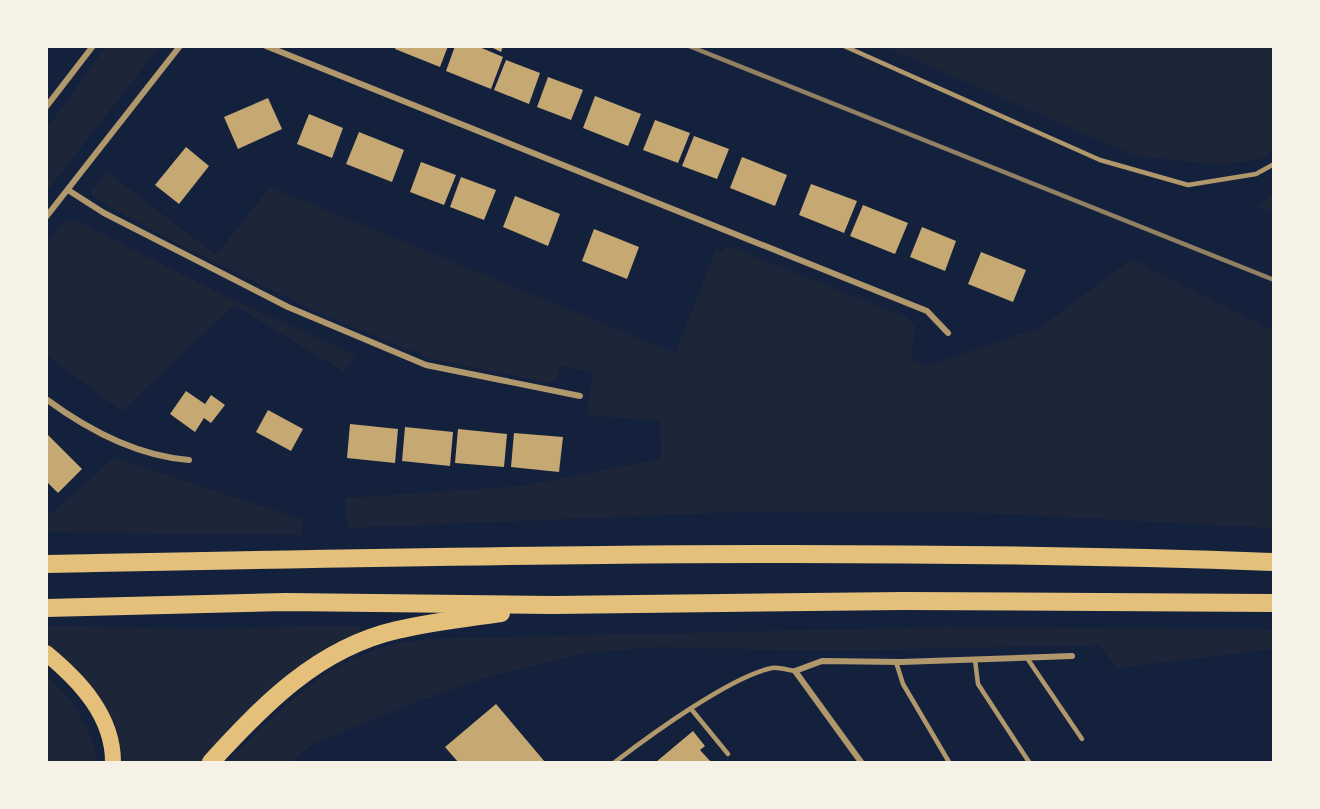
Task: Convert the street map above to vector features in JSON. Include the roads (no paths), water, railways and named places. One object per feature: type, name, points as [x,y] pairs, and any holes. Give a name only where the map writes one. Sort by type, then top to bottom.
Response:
[{"type":"highway","points":[[46,564],[361,558],[808,555],[1274,562]]},
{"type":"highway","points":[[46,608],[285,602],[553,605],[903,601],[1274,603]]},
{"type":"highway","points":[[211,762],[286,687],[310,668],[351,645],[396,630],[553,605]]},
{"type":"highway","points":[[46,653],[87,690],[104,723],[113,762]]},
{"type":"street","points":[[46,107],[93,46]]},
{"type":"street","points":[[46,218],[180,46]]},
{"type":"street","points":[[266,46],[927,311],[948,333]]},
{"type":"street","points":[[68,190],[104,213],[288,307],[426,365],[580,396]]},
{"type":"street","points":[[46,399],[99,433],[140,451],[168,459],[189,460]]},
{"type":"street","points":[[861,762],[795,671],[822,661],[896,662],[1072,656]]},
{"type":"lane","points":[[844,46],[1100,160],[1188,185],[1256,174],[1274,164]]},
{"type":"lane","points":[[1027,658],[1082,740]]},
{"type":"lane","points":[[975,660],[978,684],[1029,762]]},
{"type":"lane","points":[[896,662],[903,684],[949,762]]},
{"type":"lane","points":[[615,762],[653,734],[744,679],[773,668],[795,671]]},
{"type":"lane","points":[[692,710],[728,754]]},
{"type":"railway","points":[[689,46],[1274,280]]}]
